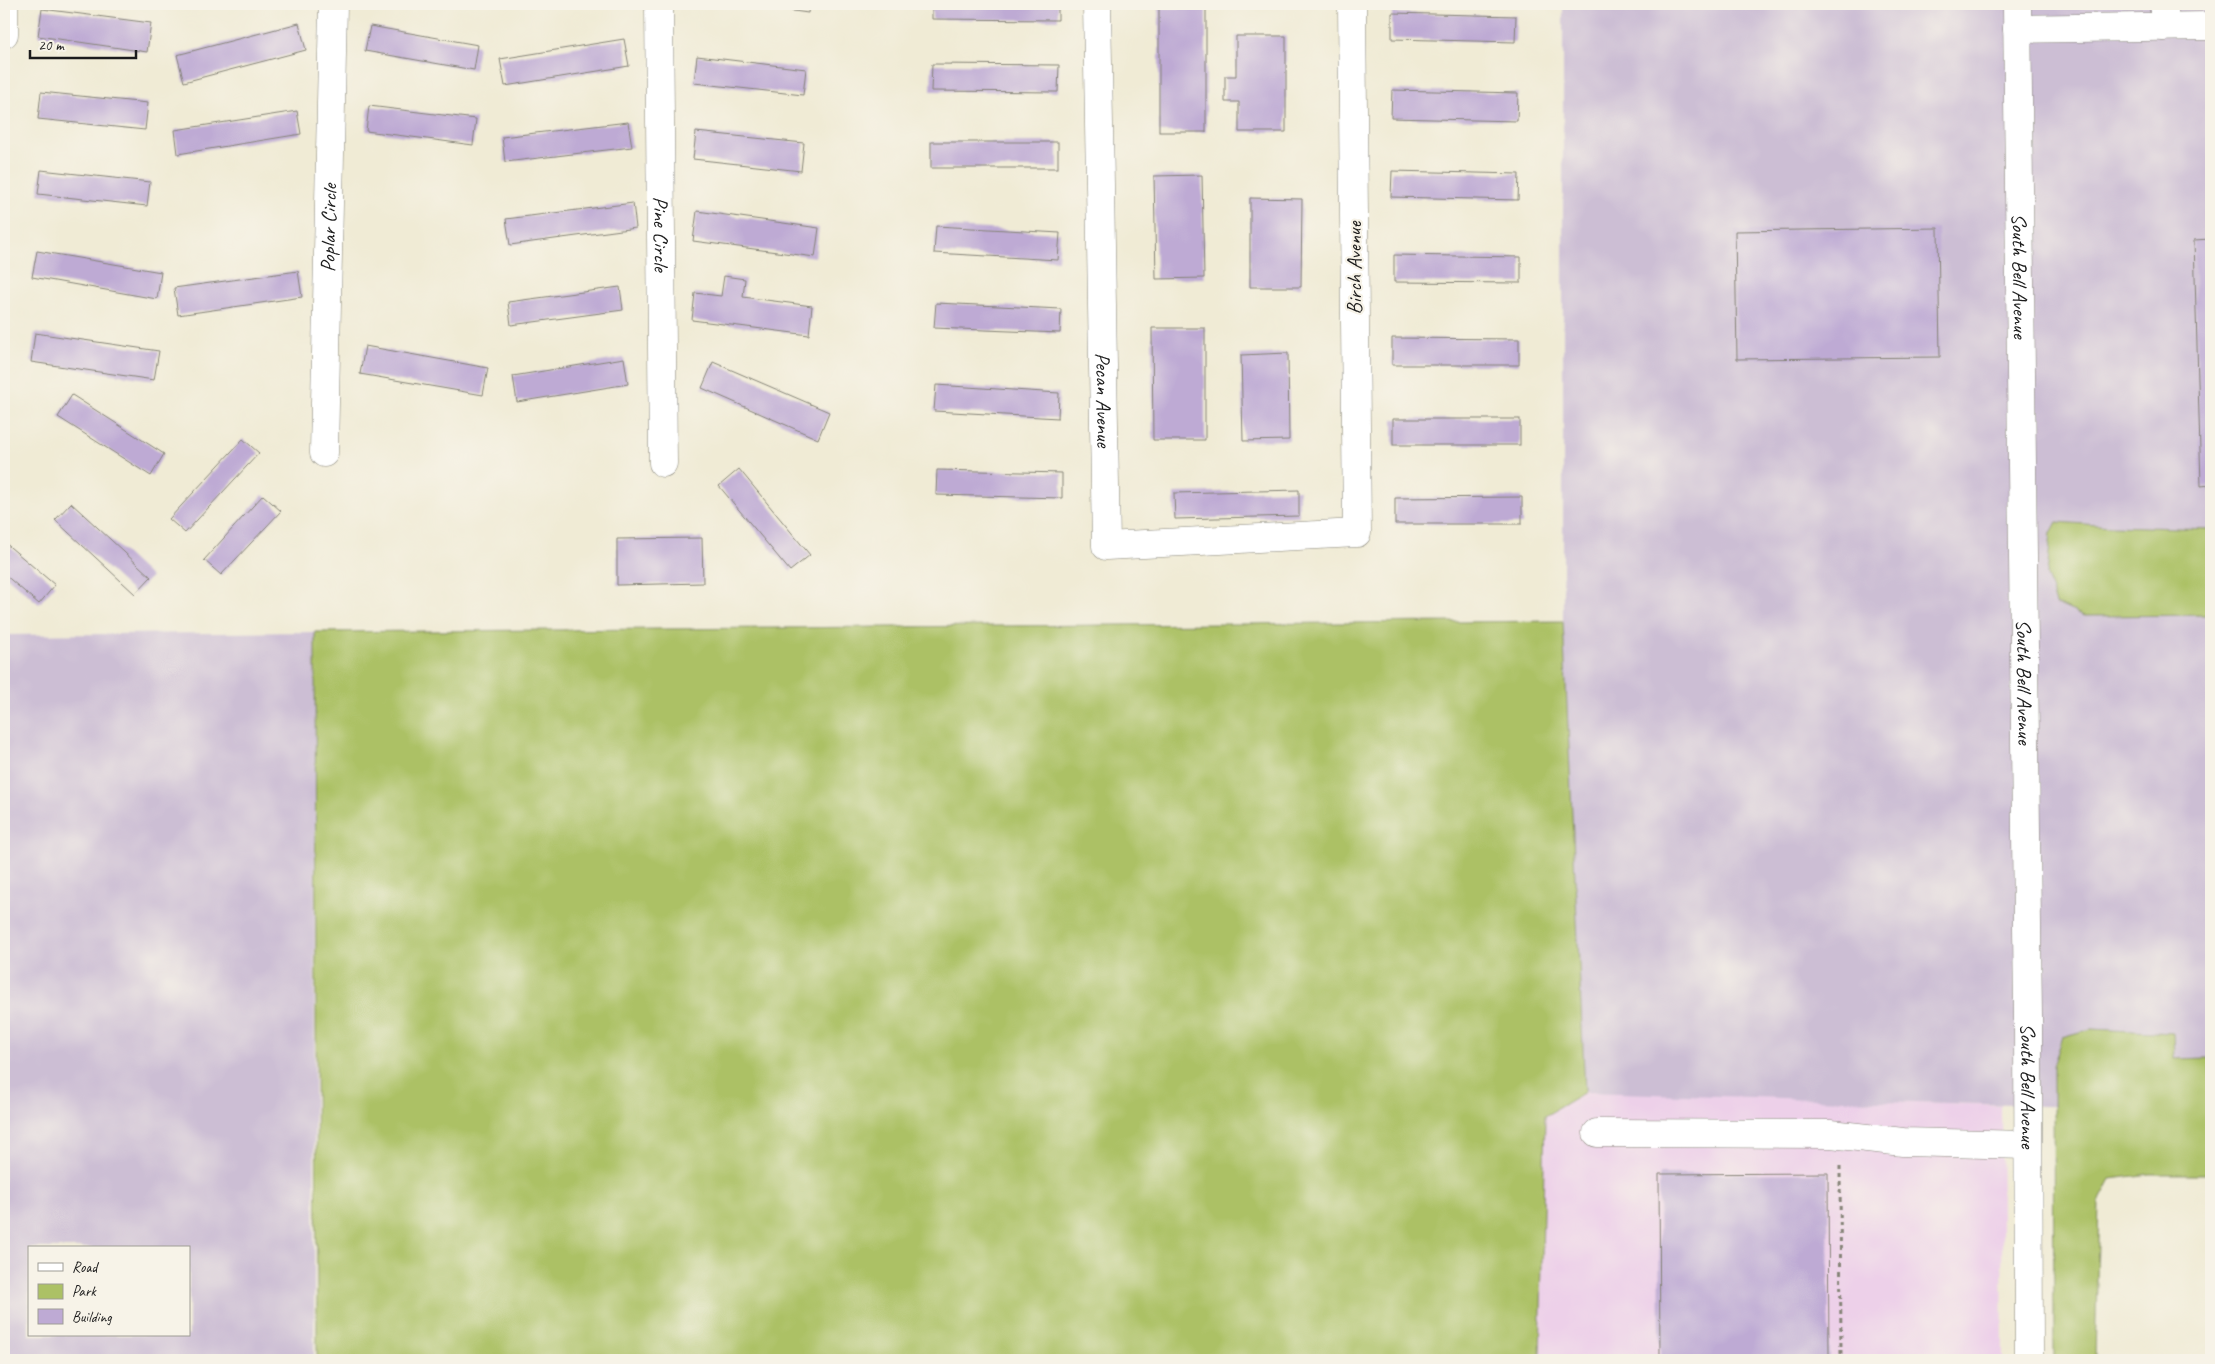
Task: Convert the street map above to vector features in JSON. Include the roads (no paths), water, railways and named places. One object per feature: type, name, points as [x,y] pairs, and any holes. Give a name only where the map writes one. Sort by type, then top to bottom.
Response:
[{"type":"street","points":[[4,4],[4,34]]},
{"type":"street","name":"Poplar Circle","points":[[324,453],[333,4]]},
{"type":"street","name":"Pine Circle","points":[[659,4],[663,463]]},
{"type":"street","name":"Pecan Avenue","points":[[1096,4],[1106,546],[1357,533]]},
{"type":"street","name":"Birch Avenue","points":[[1352,4],[1357,533]]},
{"type":"street","points":[[2017,16],[2164,15],[2211,26]]},
{"type":"street","name":"South Bell Avenue","points":[[2017,16],[2028,1017],[2029,1360]]},
{"type":"street","points":[[1597,1133],[1840,1135],[1903,1142],[2027,1145]]}]
